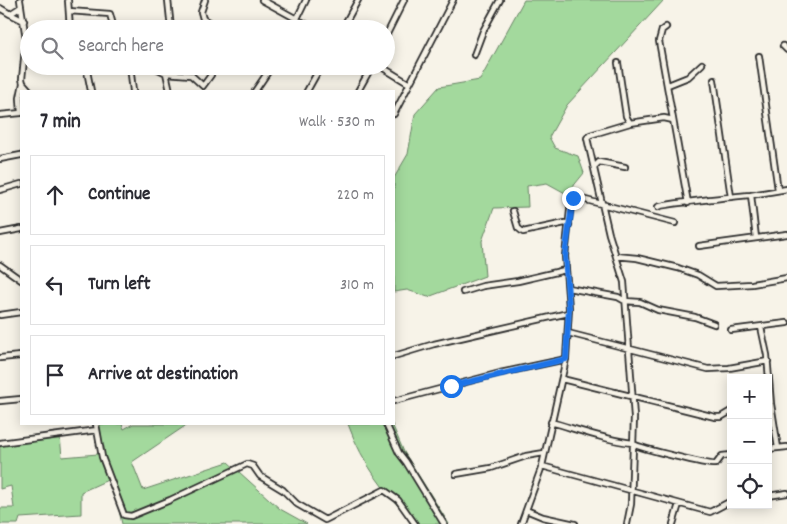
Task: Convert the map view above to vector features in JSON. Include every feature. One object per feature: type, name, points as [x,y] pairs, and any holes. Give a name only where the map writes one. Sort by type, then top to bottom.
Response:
[{"type":"street","points":[[20,0],[24,20]]},
{"type":"street","points":[[68,0],[70,20]]},
{"type":"street","points":[[168,0],[170,20]]},
{"type":"street","points":[[204,20],[201,12],[205,0]]},
{"type":"street","points":[[262,0],[300,20]]},
{"type":"street","points":[[297,18],[306,0]]},
{"type":"street","points":[[347,20],[358,0]]},
{"type":"street","points":[[394,20],[404,0]]},
{"type":"street","points":[[395,112],[408,83],[453,0]]},
{"type":"street","points":[[474,54],[483,31],[500,0]]},
{"type":"street","points":[[10,14],[21,7]]},
{"type":"street","points":[[0,8],[22,20]]},
{"type":"street","points":[[69,11],[110,14],[112,20]]},
{"type":"street","points":[[666,27],[660,35],[660,41],[672,120],[688,203]]},
{"type":"street","points":[[759,56],[778,190]]},
{"type":"street","points":[[618,62],[626,116],[630,123]]},
{"type":"street","points":[[668,85],[688,77],[702,64]]},
{"type":"street","points":[[21,90],[23,75]]},
{"type":"street","points":[[87,75],[90,90]]},
{"type":"street","points":[[132,75],[133,90]]},
{"type":"street","points":[[166,75],[170,90]]},
{"type":"street","points":[[191,75],[203,86],[211,75]]},
{"type":"street","points":[[256,90],[266,75]]},
{"type":"street","points":[[308,90],[316,75]]},
{"type":"street","points":[[359,90],[367,75]]},
{"type":"street","points":[[395,75],[408,83]]},
{"type":"street","points":[[714,80],[731,197]]},
{"type":"street","points":[[22,83],[29,90]]},
{"type":"street","points":[[0,116],[20,113]]},
{"type":"street","points":[[627,524],[632,490],[633,444],[630,350],[624,282],[602,204],[588,136],[630,123],[664,118],[672,120]]},
{"type":"street","points":[[0,160],[20,155]]},
{"type":"street","points":[[594,167],[603,161],[625,167]]},
{"type":"street","points":[[0,190],[20,184]]},
{"type":"street","points":[[658,206],[787,189]]},
{"type":"street","points":[[751,195],[756,238]]},
{"type":"street","points":[[521,524],[542,466],[566,359],[568,288],[565,270],[573,198],[675,223]]},
{"type":"street","points":[[513,211],[518,228],[523,232],[565,223],[569,225]]},
{"type":"street","points":[[0,233],[20,230]]},
{"type":"street","points":[[699,246],[787,234]]},
{"type":"street","points":[[616,256],[637,258],[654,264],[678,268],[698,275],[716,286],[752,284],[787,278]]},
{"type":"street","points":[[0,265],[19,274]]},
{"type":"street","points":[[463,292],[483,286],[518,281],[555,270],[565,270]]},
{"type":"street","points":[[568,288],[599,292],[625,301],[640,302],[658,310],[695,317],[714,324]]},
{"type":"street","points":[[0,315],[20,312]]},
{"type":"street","points":[[395,356],[434,344],[568,313]]},
{"type":"street","points":[[731,330],[787,323]]},
{"type":"street","points":[[761,327],[769,374]]},
{"type":"street","points":[[568,334],[708,369],[729,368],[768,361]]},
{"type":"street","points":[[0,358],[20,356]]},
{"type":"street","points":[[395,401],[500,373],[566,359]]},
{"type":"street","points":[[562,379],[714,417],[721,417],[727,413]]},
{"type":"street","points":[[0,401],[20,399]]},
{"type":"street","points":[[772,416],[778,448]]},
{"type":"street","points":[[552,422],[578,428],[610,440],[670,453],[685,460],[706,462],[712,465],[716,464],[720,456],[727,455]]},
{"type":"street","points":[[96,425],[102,457],[120,510],[124,515],[131,516],[170,500],[247,464],[253,466],[260,476],[284,490],[297,504],[325,520],[384,490],[398,500],[415,524]]},
{"type":"street","points":[[386,425],[398,453],[406,462],[444,524]]},
{"type":"street","points":[[0,443],[97,430]]},
{"type":"street","points":[[772,449],[787,447]]},
{"type":"street","points":[[456,474],[491,468],[526,456],[544,453]]},
{"type":"street","points":[[542,466],[712,513],[717,507],[722,507],[727,502]]},
{"type":"street","points":[[772,495],[787,493]]},
{"type":"street","points":[[673,524],[679,504]]},
{"type":"street","points":[[526,510],[543,517],[576,524]]},
{"type":"green space","points":[[524,0],[664,0],[567,105],[549,137],[555,148],[578,156],[584,173],[567,194],[547,183],[527,186],[528,207],[494,208],[482,241],[485,276],[428,297],[407,290],[395,292],[395,176],[408,154],[415,114],[439,87],[480,80]]},
{"type":"green space","points":[[98,425],[122,425],[124,429],[131,425],[187,425],[132,462],[143,490],[228,462],[280,509],[307,524],[122,524],[112,478],[81,492],[81,514],[20,518],[18,524],[0,524],[0,508],[14,508],[11,486],[0,489],[0,445],[60,436],[62,457],[98,454]]},
{"type":"green space","points":[[348,425],[392,425],[404,452],[449,524],[414,524],[376,477],[354,439]]},
{"type":"route","points":[[451,386],[566,359],[569,308],[565,256],[571,201],[573,198]]}]
